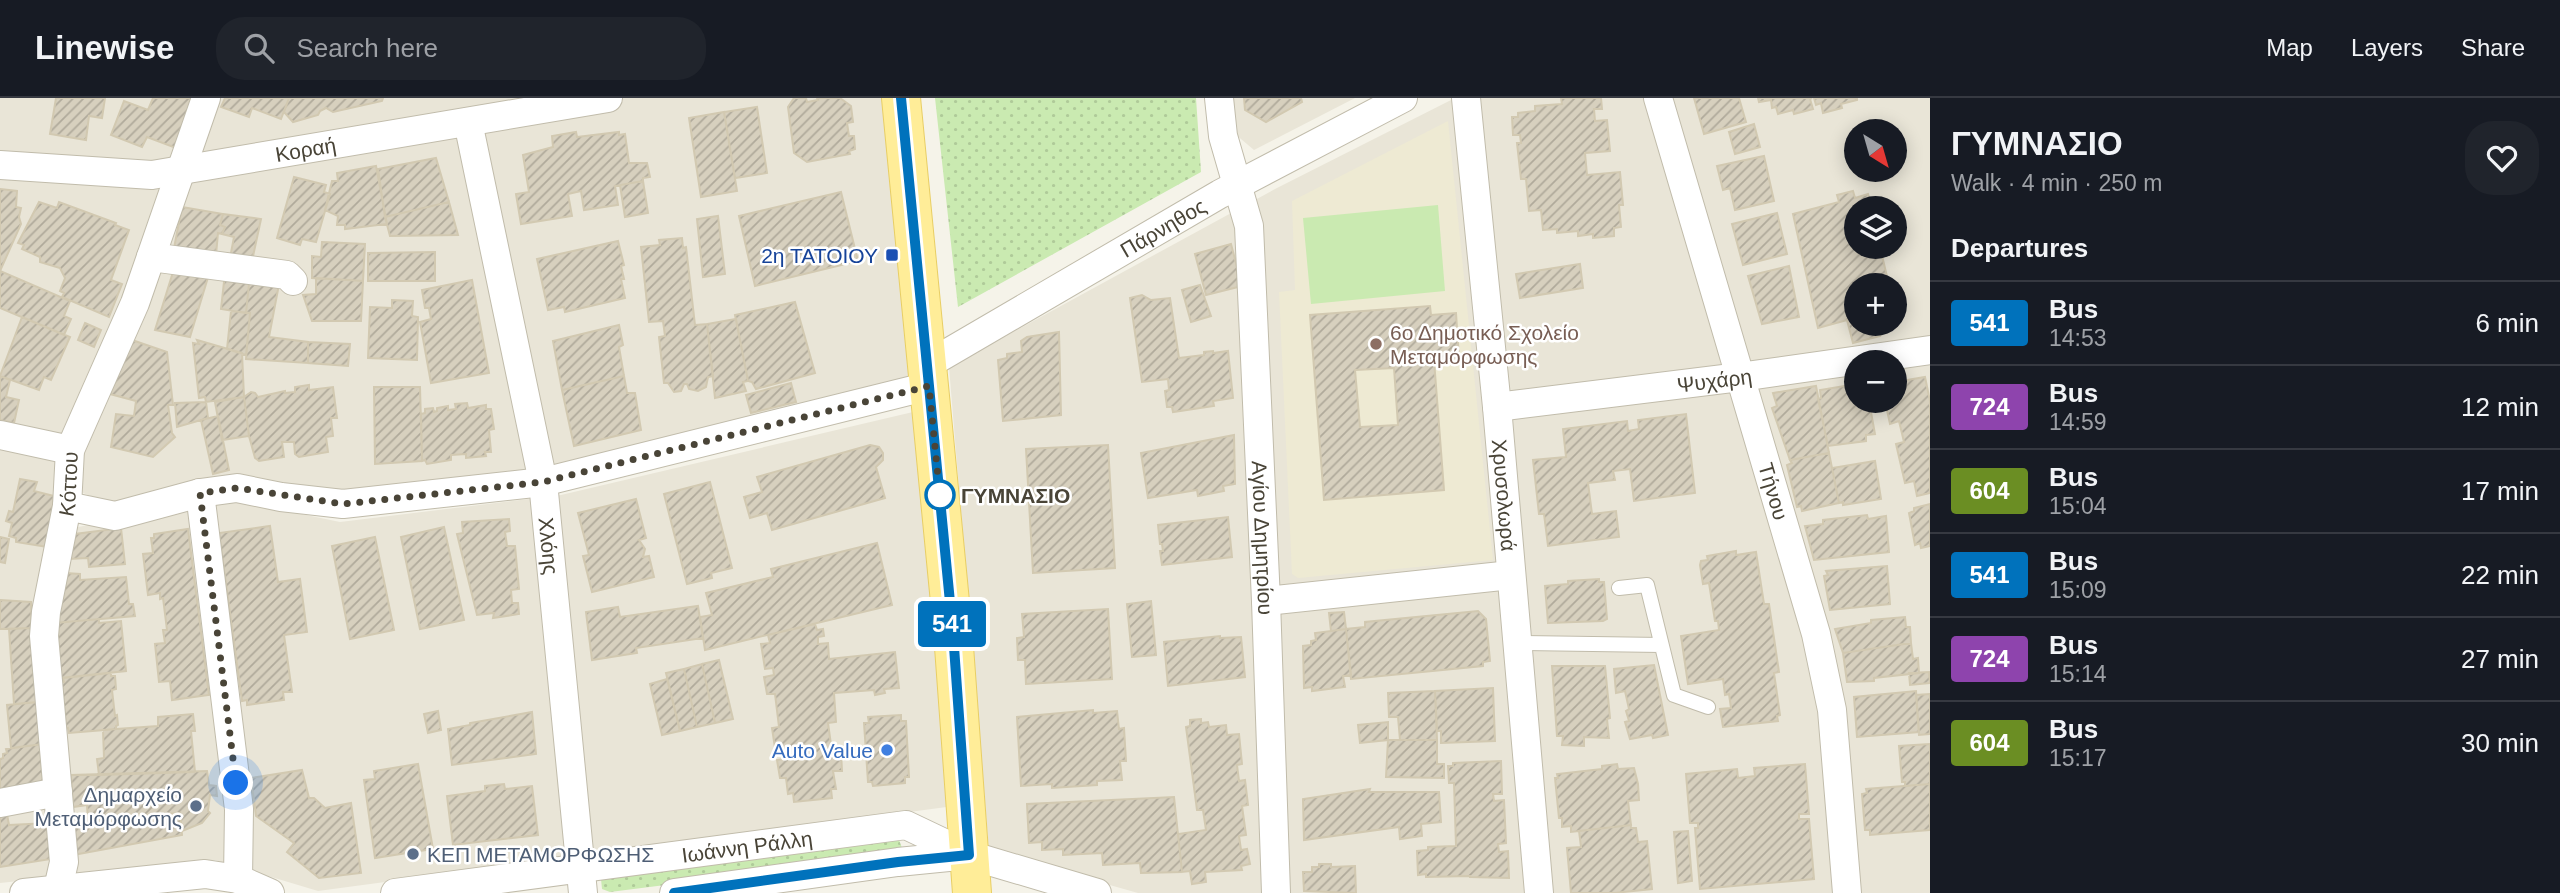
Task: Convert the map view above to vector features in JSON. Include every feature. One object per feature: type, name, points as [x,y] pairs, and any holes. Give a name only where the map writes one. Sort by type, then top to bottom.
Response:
[{"type":"main road","points":[[901,98],[953,633],[972,893]]},
{"type":"street","name":"Κόττου","points":[[57,891],[64,862],[44,636],[46,612],[67,506],[71,450],[135,303],[206,98]]},
{"type":"street","name":"Κοραή","points":[[0,165],[152,175],[608,98]]},
{"type":"street","name":"Αγίου Δημητρίου","points":[[1219,98],[1223,136],[1249,226],[1276,893]]},
{"type":"street","name":"Πάρνηθος","points":[[67,506],[115,516],[200,493],[237,488],[343,504],[543,482],[928,376],[1237,185],[1404,98]]},
{"type":"street","name":"Χρυσολωρά","points":[[1466,98],[1497,407],[1539,893]]},
{"type":"street","name":"Τήνου","points":[[1658,98],[1816,634],[1832,710],[1847,893]]},
{"type":"street","name":"Χλόης","points":[[468,122],[543,482],[582,881]]},
{"type":"street","points":[[151,257],[287,275],[293,281]]},
{"type":"street","name":"Ψυχάρη","points":[[1497,407],[1930,350]]},
{"type":"street","points":[[0,435],[71,450]]},
{"type":"street","points":[[200,493],[239,809],[238,879]]},
{"type":"street","points":[[1266,601],[1511,575]]},
{"type":"street","points":[[0,803],[58,792]]},
{"type":"street","name":"Ιωάννη Ράλλη","points":[[395,893],[582,881],[906,825],[969,855],[1097,893]]},
{"type":"street","name":"Ιωάννη Ράλλη","points":[[674,893],[898,862],[969,855]]},
{"type":"street","points":[[24,893],[205,874],[238,879],[270,893]]},
{"type":"lane","points":[[1619,588],[1647,585],[1674,695],[1708,707]]},
{"type":"lane","points":[[1516,643],[1661,645]]},
{"type":"shaded area","points":[[0,98],[886,98],[914,380],[561,469],[344,496],[111,504],[83,493],[78,469],[0,430]]},
{"type":"shaded area","points":[[1226,98],[1355,98],[1254,150],[1228,128]]},
{"type":"shaded area","points":[[1455,98],[1528,893],[1138,893],[989,851],[949,367],[1275,189]]},
{"type":"shaded area","points":[[1480,98],[1930,98],[1930,893],[1550,893]]},
{"type":"shaded area","name":"6ο Δημοτικό Σχολείο Μεταμόρφωσης","points":[[1448,121],[1493,560],[1298,578],[1292,574],[1279,292],[1295,290],[1292,201]]},
{"type":"shaded area","points":[[913,412],[954,806],[318,891],[215,860],[0,883],[0,447],[61,460],[73,528],[191,505],[239,501],[340,522],[561,495]]},
{"type":"green space","points":[[935,98],[1196,98],[1201,172],[958,307]]},
{"type":"green space","points":[[1438,205],[1445,291],[1311,304],[1303,218]]},
{"type":"green space","points":[[892,837],[899,840],[902,848],[895,856],[610,892],[602,889],[601,879]]},
{"type":"building","points":[[56,98],[105,98],[102,118],[89,116],[86,140],[50,134]]},
{"type":"building","points":[[153,98],[195,98],[176,148],[147,137],[142,147],[111,135],[124,101],[148,110]]},
{"type":"building","points":[[225,98],[289,98],[281,119],[252,108],[249,117],[221,107]]},
{"type":"building","points":[[289,98],[383,98],[382,101],[333,112],[326,108],[318,115],[293,122],[284,112]]},
{"type":"building","points":[[794,98],[806,98],[807,102],[818,100],[817,98],[840,98],[851,106],[853,122],[847,123],[849,136],[854,136],[855,149],[849,151],[850,154],[807,162],[794,153],[788,107]]},
{"type":"building","points":[[1244,98],[1301,98],[1302,102],[1266,122],[1245,110]]},
{"type":"building","points":[[1561,98],[1601,98],[1602,109],[1594,109],[1595,121],[1607,120],[1610,151],[1585,153],[1587,175],[1620,172],[1623,205],[1619,205],[1621,227],[1614,228],[1614,236],[1593,238],[1593,234],[1578,236],[1578,231],[1557,233],[1557,229],[1543,230],[1541,210],[1529,211],[1526,179],[1521,179],[1517,143],[1521,143],[1520,135],[1513,135],[1512,117],[1518,117],[1518,113],[1535,111],[1535,106],[1562,104]]},
{"type":"building","points":[[1694,98],[1739,98],[1746,122],[1704,134]]},
{"type":"building","points":[[1758,98],[1812,98],[1813,109],[1794,114],[1793,110],[1778,114],[1776,107],[1772,108],[1771,100],[1759,102]]},
{"type":"building","points":[[1814,98],[1857,100],[1841,104],[1842,108],[1823,113],[1821,103],[1816,105]]},
{"type":"building","points":[[757,107],[767,173],[735,178],[724,112]]},
{"type":"building","points":[[724,112],[737,191],[701,197],[689,118]]},
{"type":"building","points":[[1754,124],[1760,147],[1735,154],[1729,132]]},
{"type":"building","points":[[576,132],[577,137],[619,132],[619,135],[625,134],[629,163],[647,163],[650,177],[643,178],[643,181],[615,186],[618,205],[584,210],[581,191],[568,194],[572,216],[521,224],[516,194],[529,192],[523,155],[553,147],[552,136]]},
{"type":"building","points":[[1764,156],[1774,201],[1735,210],[1730,188],[1723,190],[1717,166]]},
{"type":"building","points":[[436,158],[449,202],[385,217],[378,169]]},
{"type":"building","points":[[376,166],[387,224],[345,229],[345,225],[337,225],[338,216],[325,210],[332,181],[338,181],[337,173]]},
{"type":"building","points":[[294,177],[326,185],[324,192],[330,194],[316,242],[302,239],[300,245],[277,238]]},
{"type":"building","points":[[643,181],[648,213],[625,217],[620,185]]},
{"type":"building","points":[[0,189],[17,191],[16,207],[21,208],[21,224],[0,271]]},
{"type":"building","points":[[1853,191],[1854,196],[1844,196],[1844,259],[1883,259],[1886,273],[1844,273],[1844,321],[1818,328],[1793,214],[1839,202],[1837,195]]},
{"type":"building","points":[[841,192],[858,261],[755,286],[739,216]]},
{"type":"building","points":[[39,202],[57,208],[59,202],[129,230],[111,280],[122,284],[109,317],[62,297],[64,293],[60,291],[65,278],[60,268],[40,262],[40,257],[22,249],[24,245],[18,243]]},
{"type":"building","points":[[449,202],[458,235],[390,236],[385,217]]},
{"type":"building","points":[[182,207],[223,214],[220,225],[225,227],[222,234],[218,233],[216,255],[174,248]]},
{"type":"building","points":[[1777,213],[1787,254],[1743,265],[1732,224]]},
{"type":"building","points":[[223,214],[261,219],[252,261],[230,258],[234,237],[222,234],[225,227],[220,225]]},
{"type":"building","points":[[718,216],[725,274],[703,277],[697,219]]},
{"type":"building","points":[[682,238],[683,248],[686,247],[695,325],[707,324],[713,376],[708,377],[706,387],[698,391],[689,389],[687,384],[684,384],[681,391],[674,392],[668,383],[664,383],[659,337],[665,336],[663,321],[649,322],[641,247],[660,245],[659,240]]},
{"type":"building","points":[[618,241],[624,265],[621,266],[624,279],[621,279],[625,298],[565,312],[564,307],[548,310],[537,259]]},
{"type":"building","points":[[322,242],[365,244],[363,281],[312,278],[312,256],[321,257]]},
{"type":"building","points":[[1231,244],[1242,286],[1206,295],[1195,254]]},
{"type":"building","points":[[435,252],[435,281],[368,281],[368,253]]},
{"type":"building","points":[[1580,264],[1583,288],[1520,298],[1516,274]]},
{"type":"building","points":[[1789,266],[1799,317],[1762,324],[1748,276]]},
{"type":"building","points":[[0,271],[70,301],[64,316],[71,319],[64,335],[0,308]]},
{"type":"building","points":[[173,272],[209,274],[190,337],[155,330]]},
{"type":"building","points":[[225,273],[250,274],[246,313],[221,309]]},
{"type":"building","points":[[250,274],[280,279],[269,337],[308,342],[308,363],[246,359],[250,313],[246,313]]},
{"type":"building","points":[[316,278],[363,281],[361,321],[312,321],[303,295],[316,294]]},
{"type":"building","points":[[472,280],[489,373],[431,383],[420,322],[431,319],[429,308],[425,308],[422,290]]},
{"type":"building","points":[[1200,285],[1211,316],[1191,322],[1182,290]]},
{"type":"building","points":[[1142,295],[1151,300],[1170,298],[1179,358],[1204,355],[1204,352],[1228,351],[1233,398],[1213,401],[1214,406],[1173,412],[1172,407],[1167,407],[1165,391],[1169,390],[1168,379],[1142,382],[1130,298]]},
{"type":"building","points":[[392,300],[413,301],[412,316],[418,317],[417,360],[368,358],[370,307],[392,308]]},
{"type":"building","points":[[795,302],[815,373],[756,389],[752,382],[748,381],[735,315]]},
{"type":"building","points":[[1430,306],[1431,315],[1456,313],[1459,358],[1434,360],[1444,490],[1324,500],[1310,315]],"holes":[[[1394,368],[1398,425],[1360,427],[1355,370]]]},
{"type":"building","points":[[231,311],[250,313],[246,355],[227,349]]},
{"type":"building","points":[[22,317],[70,337],[51,380],[44,377],[39,390],[0,376]]},
{"type":"building","points":[[736,319],[748,381],[743,382],[746,391],[715,398],[707,324]]},
{"type":"building","points":[[85,323],[101,330],[94,347],[78,340]]},
{"type":"building","points":[[619,325],[623,345],[619,347],[624,376],[562,390],[553,341]]},
{"type":"building","points":[[1059,332],[1061,415],[1003,421],[998,360],[1007,358],[1007,354],[1022,352],[1021,341],[1027,337]]},
{"type":"building","points":[[1851,336],[1880,336],[1853,343]]},
{"type":"building","points":[[132,340],[167,352],[173,405],[168,405],[175,437],[153,457],[111,447],[116,414],[134,416],[136,401],[110,394]]},
{"type":"building","points":[[197,340],[242,353],[244,397],[206,402],[205,397],[199,398],[193,343],[199,344]]},
{"type":"building","points":[[308,342],[350,344],[348,366],[308,363]]},
{"type":"building","points":[[0,376],[10,380],[6,397],[19,400],[14,423],[0,420]]},
{"type":"building","points":[[624,376],[627,393],[635,393],[641,430],[574,446],[562,390]]},
{"type":"building","points":[[1925,377],[1930,401],[1930,493],[1917,496],[1914,481],[1905,483],[1896,444],[1904,442],[1899,421],[1890,424],[1888,413],[1907,413],[1907,380]]},
{"type":"building","points":[[791,383],[796,402],[751,413],[746,395]]},
{"type":"building","points":[[309,385],[309,390],[333,387],[337,418],[331,418],[333,436],[326,437],[328,452],[299,457],[295,454],[294,442],[282,442],[284,457],[259,461],[255,458],[249,436],[244,397],[251,392],[258,397],[285,391],[295,392],[295,387]]},
{"type":"building","points":[[1816,386],[1829,453],[1790,460],[1772,408],[1777,406],[1773,393]]},
{"type":"building","points":[[1844,386],[1844,413],[1871,413],[1875,434],[1866,435],[1866,441],[1828,446],[1818,399],[1821,398],[1820,390]]},
{"type":"building","points":[[374,387],[420,387],[422,461],[375,464]]},
{"type":"building","points":[[244,397],[249,436],[222,440],[215,402]]},
{"type":"building","points":[[206,402],[208,418],[177,427],[175,403]]},
{"type":"building","points":[[467,403],[468,408],[486,405],[486,409],[491,409],[494,429],[489,430],[491,452],[485,452],[486,456],[466,458],[466,454],[451,455],[451,460],[427,464],[425,460],[422,461],[421,414],[425,413],[425,409],[433,408],[434,412],[437,408],[448,406],[448,410],[456,409],[455,404]]},
{"type":"building","points":[[1686,414],[1695,493],[1634,501],[1630,469],[1613,471],[1615,480],[1588,483],[1592,514],[1616,511],[1619,537],[1548,546],[1544,514],[1539,514],[1533,460],[1566,457],[1563,429],[1627,421],[1628,431],[1639,429],[1638,420]]},
{"type":"building","points":[[218,416],[229,470],[213,474],[201,420]]},
{"type":"building","points":[[1234,435],[1235,484],[1223,486],[1224,491],[1198,496],[1197,490],[1148,498],[1141,453]]},
{"type":"building","points":[[870,445],[879,447],[883,453],[883,460],[876,467],[885,498],[772,530],[767,513],[750,518],[744,497],[762,492],[757,477]]},
{"type":"building","points":[[1108,445],[1115,568],[1033,573],[1026,449]]},
{"type":"building","points":[[1829,453],[1839,503],[1802,511],[1801,506],[1797,507],[1787,465],[1792,463],[1790,460]]},
{"type":"building","points":[[1875,461],[1881,499],[1843,505],[1843,502],[1839,503],[1832,468]]},
{"type":"building","points":[[20,479],[37,482],[34,491],[54,496],[48,547],[16,542],[16,538],[9,536],[12,523],[6,521],[9,511],[13,512]]},
{"type":"building","points":[[710,482],[732,568],[711,573],[712,578],[687,584],[664,494]]},
{"type":"building","points":[[636,499],[646,538],[639,540],[645,549],[643,557],[649,556],[654,577],[592,592],[583,556],[589,555],[578,513]]},
{"type":"building","points":[[1930,504],[1930,546],[1921,548],[1920,543],[1915,545],[1909,513],[1914,511],[1914,508]]},
{"type":"building","points":[[1867,515],[1868,519],[1886,516],[1889,552],[1814,560],[1805,526],[1823,524],[1823,520]]},
{"type":"building","points":[[1228,517],[1232,557],[1162,565],[1160,551],[1163,551],[1158,525]]},
{"type":"building","points":[[509,519],[510,531],[505,532],[507,546],[515,546],[519,589],[511,590],[512,603],[518,603],[519,614],[493,618],[494,613],[477,615],[457,534],[463,533],[462,522]]},
{"type":"building","points":[[270,526],[278,582],[300,579],[307,632],[284,635],[292,692],[283,692],[284,700],[247,705],[247,700],[242,701],[219,533]]},
{"type":"building","points":[[444,527],[464,620],[420,629],[401,537]]},
{"type":"building","points":[[121,528],[125,564],[89,567],[88,558],[69,559],[75,534]]},
{"type":"building","points":[[188,529],[209,695],[172,700],[170,681],[159,682],[155,644],[165,643],[163,630],[167,630],[163,598],[160,599],[160,593],[148,595],[143,554],[153,553],[151,538],[154,538],[154,534]]},
{"type":"building","points":[[0,537],[9,539],[5,563],[0,562]]},
{"type":"building","points":[[375,537],[394,630],[350,639],[332,546]]},
{"type":"building","points":[[877,543],[892,605],[705,650],[700,617],[712,615],[706,593],[773,577],[771,569]]},
{"type":"building","points":[[1736,551],[1736,555],[1756,552],[1764,604],[1769,604],[1779,672],[1774,673],[1780,715],[1777,716],[1778,721],[1723,727],[1720,709],[1731,708],[1729,694],[1725,695],[1723,679],[1688,684],[1681,636],[1719,630],[1709,583],[1703,584],[1700,565],[1701,561],[1708,560],[1707,556]]},
{"type":"building","points":[[1887,566],[1890,604],[1830,610],[1824,576],[1828,575],[1826,571]]},
{"type":"building","points":[[65,573],[80,574],[80,580],[126,577],[129,604],[133,604],[135,616],[55,623]]},
{"type":"building","points":[[1599,579],[1599,582],[1604,582],[1607,619],[1548,623],[1545,586]]},
{"type":"building","points":[[0,600],[31,602],[32,628],[0,629]]},
{"type":"building","points":[[1151,601],[1156,655],[1132,657],[1127,604]]},
{"type":"building","points":[[698,606],[703,638],[636,648],[637,653],[592,660],[586,612],[618,607],[620,617]]},
{"type":"building","points":[[1108,609],[1112,679],[1026,684],[1025,660],[1018,660],[1017,638],[1024,637],[1022,614]]},
{"type":"building","points":[[1478,611],[1486,619],[1490,661],[1483,662],[1483,666],[1351,679],[1346,629],[1365,627],[1365,622]]},
{"type":"building","points":[[1344,612],[1346,629],[1331,631],[1329,613]]},
{"type":"building","points":[[1905,617],[1906,627],[1910,627],[1911,643],[1843,653],[1835,629],[1871,623],[1871,620]]},
{"type":"building","points":[[99,619],[99,623],[121,621],[126,671],[60,678],[55,623]]},
{"type":"building","points":[[815,624],[817,630],[823,629],[824,636],[818,637],[818,644],[828,643],[829,659],[895,652],[899,688],[884,689],[885,693],[875,695],[874,690],[834,693],[836,722],[828,723],[832,752],[841,752],[842,771],[833,771],[836,789],[831,789],[832,798],[794,802],[793,793],[788,794],[786,778],[780,778],[777,760],[784,759],[782,747],[775,748],[772,728],[779,727],[775,694],[767,694],[764,677],[774,675],[773,668],[765,669],[761,644],[770,643],[768,635]]},
{"type":"building","points":[[32,628],[38,702],[14,704],[9,629]]},
{"type":"building","points":[[1346,629],[1351,675],[1343,676],[1345,687],[1312,691],[1312,687],[1304,688],[1303,646],[1311,645],[1311,641],[1316,640],[1315,633]]},
{"type":"building","points":[[1220,636],[1241,637],[1245,677],[1168,686],[1164,642]]},
{"type":"building","points":[[1911,643],[1913,659],[1918,658],[1919,673],[1874,678],[1874,681],[1847,682],[1843,653]]},
{"type":"building","points":[[719,660],[733,719],[715,723],[702,664]]},
{"type":"building","points":[[702,664],[715,723],[697,727],[684,669]]},
{"type":"building","points":[[1654,665],[1668,735],[1630,739],[1625,722],[1629,721],[1626,711],[1629,709],[1625,691],[1616,693],[1614,669]]},
{"type":"building","points":[[1552,666],[1605,666],[1610,718],[1607,719],[1609,738],[1584,737],[1584,746],[1562,745],[1563,736],[1557,736]]},
{"type":"building","points":[[684,669],[697,727],[680,731],[666,673]]},
{"type":"building","points":[[1929,672],[1930,683],[1910,685],[1909,673]]},
{"type":"building","points":[[111,673],[111,676],[115,676],[116,689],[112,690],[115,716],[117,715],[116,729],[69,733],[68,728],[63,729],[58,682],[64,682],[63,678]]},
{"type":"building","points":[[667,679],[680,731],[662,735],[650,684]]},
{"type":"building","points":[[1493,688],[1495,741],[1441,743],[1441,731],[1437,731],[1435,691]]},
{"type":"building","points":[[1435,691],[1437,740],[1400,740],[1398,717],[1389,717],[1388,693]]},
{"type":"building","points":[[1916,691],[1919,732],[1857,737],[1854,697]]},
{"type":"building","points":[[1930,694],[1930,734],[1919,735],[1916,695]]},
{"type":"building","points":[[39,702],[43,744],[11,748],[7,705]]},
{"type":"building","points":[[1093,710],[1093,713],[1117,711],[1119,729],[1124,728],[1126,761],[1120,761],[1122,780],[1097,781],[1097,785],[1052,788],[1052,784],[1021,786],[1017,717]]},
{"type":"building","points":[[438,711],[441,730],[428,733],[424,714]]},
{"type":"building","points":[[532,712],[536,754],[452,765],[448,729]]},
{"type":"building","points":[[193,714],[195,731],[191,731],[195,772],[99,775],[97,759],[104,758],[103,730],[158,726],[158,717]]},
{"type":"building","name":"Auto Value","points":[[901,715],[901,721],[906,721],[909,777],[905,777],[905,783],[873,786],[872,782],[868,782],[864,723],[869,723],[868,717]]},
{"type":"building","points":[[1201,719],[1201,723],[1208,722],[1209,727],[1226,725],[1227,735],[1239,734],[1242,764],[1237,765],[1239,781],[1245,780],[1248,805],[1242,806],[1246,835],[1239,836],[1241,850],[1247,849],[1250,864],[1241,866],[1242,870],[1205,872],[1206,882],[1192,884],[1190,871],[1182,872],[1178,834],[1206,830],[1203,810],[1197,810],[1186,727],[1190,726],[1190,720]]},
{"type":"building","points":[[1388,722],[1388,740],[1360,743],[1358,725]]},
{"type":"building","points":[[1388,740],[1437,740],[1437,764],[1444,764],[1444,778],[1386,777]]},
{"type":"building","points":[[43,744],[50,787],[0,796],[0,759],[7,753],[6,749]]},
{"type":"building","points":[[1930,744],[1930,784],[1905,786],[1905,782],[1902,782],[1899,746]]},
{"type":"building","points":[[1501,761],[1502,794],[1493,794],[1494,801],[1504,800],[1506,843],[1498,844],[1499,852],[1508,851],[1509,878],[1418,875],[1417,851],[1428,850],[1428,847],[1456,846],[1454,783],[1449,783],[1448,766],[1453,766],[1453,763]]},
{"type":"building","points":[[418,764],[433,849],[375,858],[364,780],[375,779],[374,771]]},
{"type":"building","points":[[1617,764],[1618,769],[1634,768],[1638,784],[1639,800],[1628,801],[1631,825],[1571,832],[1571,826],[1562,827],[1555,778],[1558,778],[1557,774],[1602,769],[1602,766]]},
{"type":"building","points":[[1805,764],[1809,814],[1799,814],[1799,819],[1809,819],[1814,879],[1700,889],[1695,828],[1698,828],[1698,823],[1690,823],[1686,774],[1737,769],[1738,778],[1755,776],[1754,768]]},
{"type":"building","points":[[302,770],[309,798],[314,798],[325,808],[351,803],[361,873],[319,878],[287,852],[294,843],[256,816],[251,778]]},
{"type":"building","points":[[207,771],[209,785],[216,786],[217,796],[210,795],[210,813],[202,823],[182,831],[180,813],[88,820],[87,805],[73,807],[71,775]]},
{"type":"building","points":[[504,784],[505,789],[532,786],[538,835],[453,845],[447,796],[485,791],[485,786]]},
{"type":"building","points":[[1930,784],[1930,830],[1870,835],[1870,830],[1865,830],[1862,794],[1867,793],[1866,789]]},
{"type":"building","points":[[1370,789],[1369,792],[1439,792],[1441,822],[1421,824],[1422,836],[1400,839],[1399,827],[1304,840],[1303,799]]},
{"type":"building","points":[[1174,797],[1182,872],[1141,873],[1140,863],[1103,865],[1102,853],[1063,855],[1063,849],[1042,850],[1042,842],[1029,843],[1027,804]]},
{"type":"building","points":[[6,809],[9,825],[48,823],[51,859],[0,867],[0,810]]},
{"type":"building","points":[[180,813],[182,835],[73,855],[73,819]]},
{"type":"building","points":[[1631,825],[1631,828],[1636,828],[1638,842],[1647,841],[1652,889],[1614,893],[1571,893],[1567,848],[1581,847],[1579,831]]},
{"type":"building","points":[[1688,831],[1692,881],[1678,883],[1674,832]]},
{"type":"building","points":[[1319,864],[1331,864],[1331,867],[1355,866],[1356,893],[1304,891],[1303,872],[1312,872],[1312,867],[1319,867]]},
{"type":"bus line","name":"541","points":[[674,893],[898,862],[969,855],[953,633],[901,98]]},
{"type":"place","name":"2η ΤΑΤΟΙΟΥ","points":[[892,255]]},
{"type":"place","name":"6ο Δημοτικό Σχολείο Μεταμόρφωσης","points":[[1376,344]]},
{"type":"place","name":"ΓΥΜΝΑΣΙΟ","points":[[940,495]]},
{"type":"place","name":"Auto Value","points":[[887,750]]},
{"type":"place","name":"Δημαρχείο Μεταμόρφωσης","points":[[196,806]]},
{"type":"place","name":"ΚΕΠ ΜΕΤΑΜΟΡΦΩΣΗΣ","points":[[413,854]]},
{"type":"route","points":[[236,783],[200,493],[237,488],[281,497],[343,504],[543,482],[929,386],[940,495]]}]
